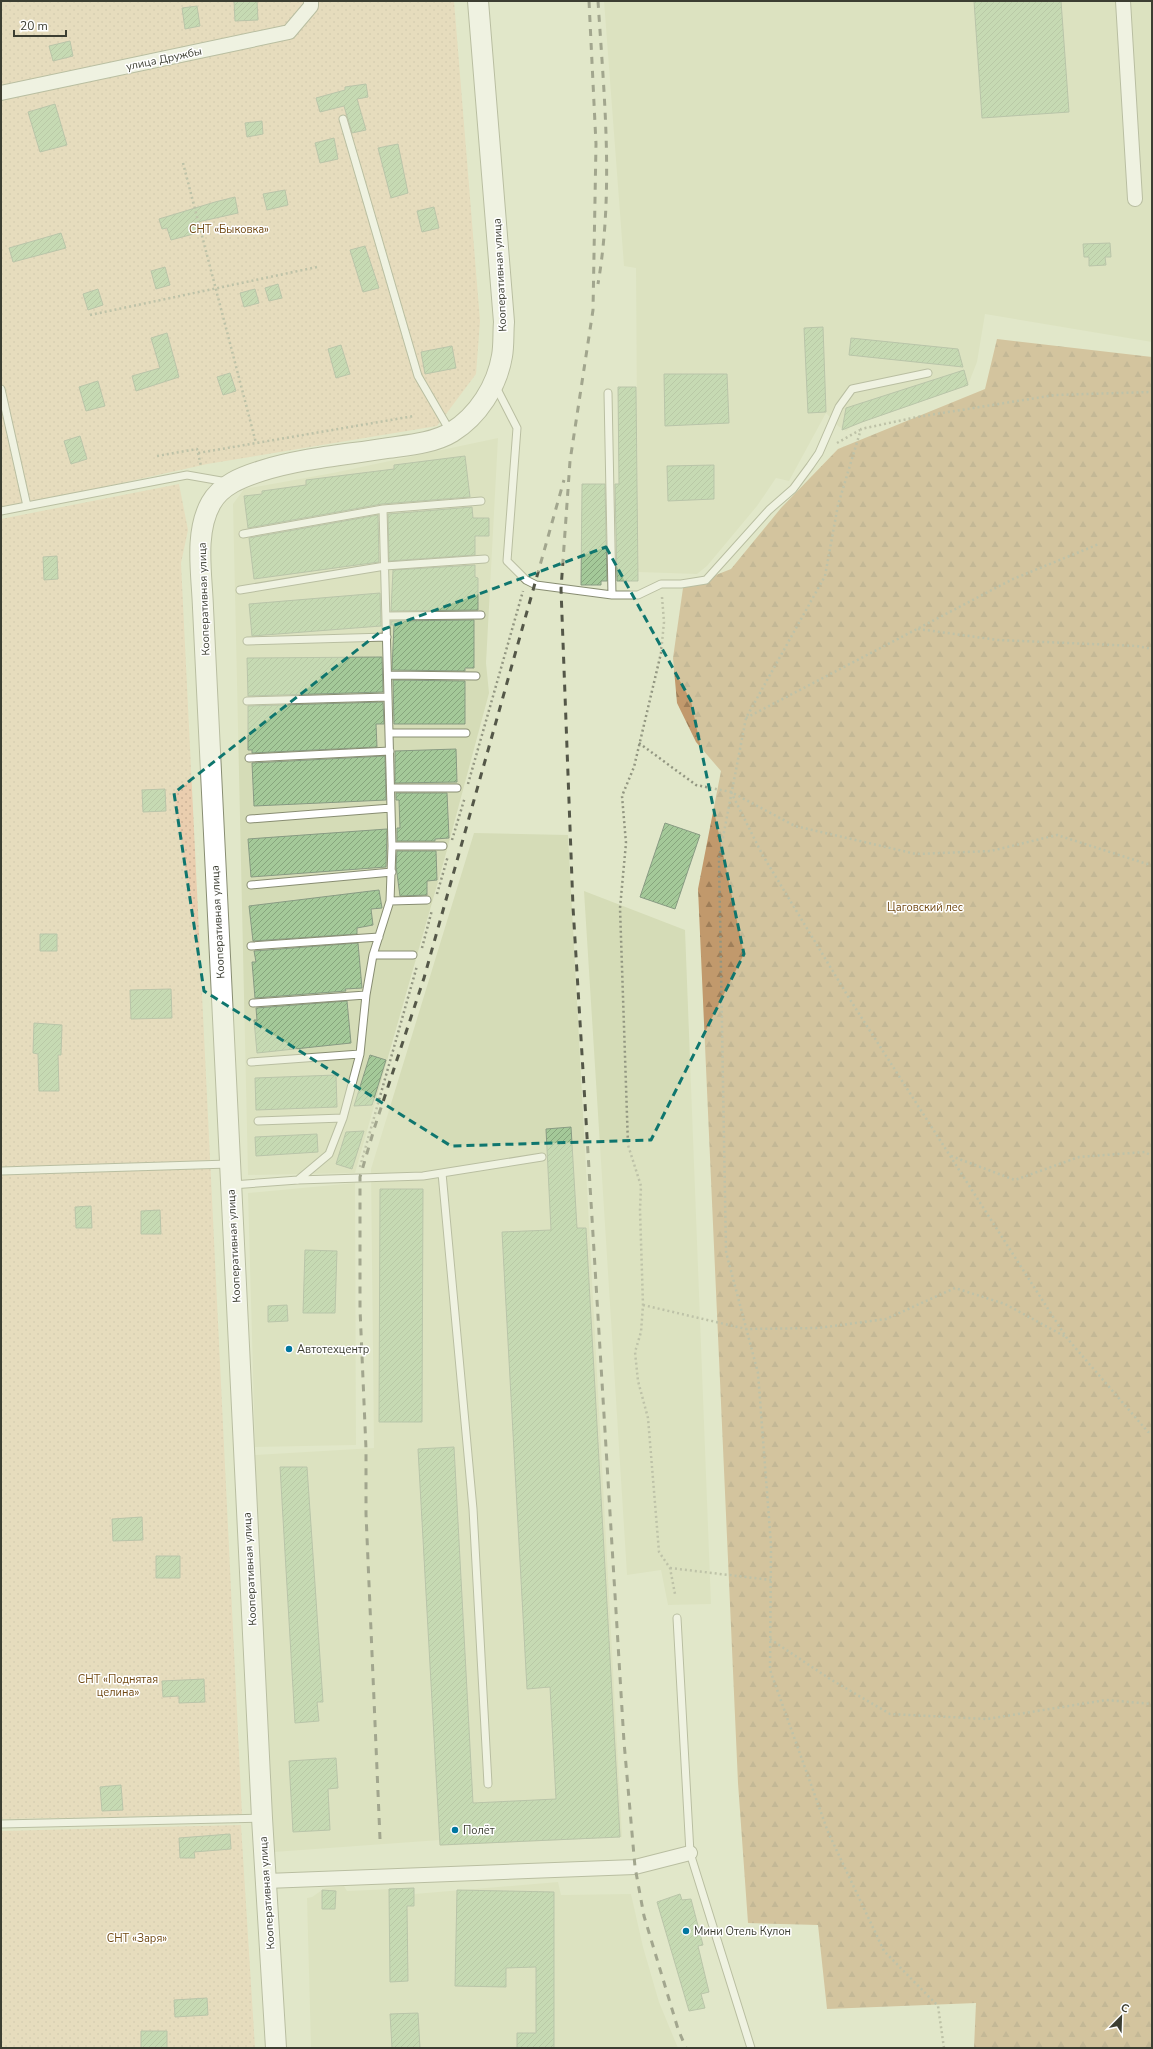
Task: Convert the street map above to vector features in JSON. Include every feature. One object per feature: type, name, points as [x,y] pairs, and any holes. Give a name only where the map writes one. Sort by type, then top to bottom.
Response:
[{"type":"main road","name":"Кооперативная улица","points":[[276,2048],[262,1818],[230,1164],[202,546],[204,524],[211,503],[231,482],[288,463],[423,442],[452,432],[475,414],[494,383],[502,356],[504,322],[478,1]]},
{"type":"street","name":"улица Дружбы","points":[[1,93],[289,32],[312,6],[311,1]]},
{"type":"street","points":[[1123,1],[1135,199]]},
{"type":"street","points":[[266,1881],[635,1867],[690,1853]]},
{"type":"lane","points":[[343,119],[418,376],[452,432]]},
{"type":"lane","points":[[494,383],[517,428],[507,561],[526,580],[536,585],[612,595],[638,595],[662,584],[681,584],[706,580],[769,510],[793,489],[819,453],[839,407],[852,389],[928,373]]},
{"type":"lane","points":[[1,389],[27,506]]},
{"type":"lane","points":[[608,393],[612,595]]},
{"type":"lane","points":[[1,511],[187,474],[231,482]]},
{"type":"lane","points":[[242,534],[383,509],[481,501]]},
{"type":"lane","points":[[298,1180],[329,1154],[343,1118],[360,1054],[366,995],[373,956],[390,902],[392,872],[391,788],[383,509]]},
{"type":"lane","points":[[240,590],[385,566],[485,559]]},
{"type":"lane","points":[[386,616],[481,615]]},
{"type":"lane","points":[[247,641],[387,637]]},
{"type":"lane","points":[[388,676],[476,676]]},
{"type":"lane","points":[[247,701],[388,697]]},
{"type":"lane","points":[[389,733],[466,733]]},
{"type":"lane","points":[[249,758],[390,751]]},
{"type":"lane","points":[[391,788],[457,788]]},
{"type":"lane","points":[[250,819],[391,808]]},
{"type":"lane","points":[[392,846],[443,846]]},
{"type":"lane","points":[[251,885],[392,872]]},
{"type":"lane","points":[[390,902],[427,900]]},
{"type":"lane","points":[[251,946],[379,937]]},
{"type":"lane","points":[[373,956],[416,955]]},
{"type":"lane","points":[[253,1003],[366,995]]},
{"type":"lane","points":[[251,1062],[360,1054]]},
{"type":"lane","points":[[258,1121],[343,1118]]},
{"type":"lane","points":[[231,1185],[357,1177],[423,1176],[542,1157]]},
{"type":"lane","points":[[1,1171],[230,1164]]},
{"type":"lane","points":[[442,1173],[473,1509],[488,1784]]},
{"type":"lane","points":[[677,1618],[690,1853],[751,2048]]},
{"type":"lane","points":[[1,1824],[262,1818]]},
{"type":"path","points":[[183,163],[256,443]]},
{"type":"path","points":[[90,315],[216,287],[317,267]]},
{"type":"path","points":[[819,453],[861,429],[916,417],[1055,395],[1152,392]]},
{"type":"path","points":[[198,453],[414,416]]},
{"type":"path","points":[[861,429],[838,505],[825,576],[746,718],[719,858],[726,1252],[758,1373],[771,1545],[770,1670],[828,1832],[884,1951],[938,2006],[944,2048]]},
{"type":"path","points":[[157,456],[197,449],[202,472]]},
{"type":"path","points":[[746,718],[1013,579],[1099,544]]},
{"type":"path","points":[[467,787],[526,580]]},
{"type":"path","points":[[662,584],[664,622],[661,653],[634,767],[622,796],[626,843],[620,908],[628,1145],[641,1186],[640,1210],[643,1305],[641,1332],[634,1352],[638,1381],[648,1418],[659,1552],[670,1568],[675,1594]]},
{"type":"path","points":[[918,629],[998,640],[1137,646],[1152,649]]},
{"type":"path","points":[[639,743],[696,785],[731,792],[795,826],[916,854],[990,851],[1057,835],[1146,864],[1152,863]]},
{"type":"path","points":[[731,792],[762,854],[849,998],[1066,1337],[1148,1432],[1152,1432]]},
{"type":"path","points":[[435,902],[465,794]]},
{"type":"path","points":[[416,955],[433,909]]},
{"type":"path","points":[[357,1177],[418,963]]},
{"type":"path","points":[[950,1156],[1015,1180],[1079,1157],[1145,1152],[1152,1156]]},
{"type":"path","points":[[643,1305],[746,1329],[818,1328],[886,1319],[955,1288],[1005,1304],[1066,1337]]},
{"type":"path","points":[[670,1568],[771,1580]]},
{"type":"path","points":[[770,1639],[830,1679],[890,1714],[986,1719],[1106,1700],[1152,1704]]},
{"type":"highlighted area","points":[[606,547],[691,701],[744,954],[651,1140],[451,1146],[204,991],[174,793],[384,629]]},
{"type":"shaded area","points":[[604,1],[1152,1],[1152,342],[985,314],[977,362],[968,385],[862,422],[846,431],[838,426],[826,413],[789,481],[776,478],[757,506],[707,566],[697,574],[638,572],[636,268],[624,266]]},
{"type":"shaded area","points":[[498,438],[486,663],[489,693],[445,857],[355,1173],[248,1175],[233,504],[244,489],[333,473]]},
{"type":"shaded area","points":[[474,833],[568,835],[622,1837],[440,1846],[440,1840],[274,1852],[255,1455],[374,1448],[371,1169]]},
{"type":"shaded area","points":[[584,891],[685,930],[711,1604],[668,1605],[661,1570],[627,1575]]},
{"type":"shaded area","points":[[355,1183],[356,1445],[255,1447],[248,1193]]},
{"type":"shaded area","points":[[558,1882],[561,1895],[631,1894],[643,1947],[659,2002],[678,2048],[311,2048],[307,1898],[312,1897],[325,1888],[344,1886],[347,1891],[414,1888],[414,1894]]},
{"type":"green space","name":"СНТ «Быковка»","points":[[1,1],[454,1],[480,321],[476,374],[437,426],[207,464],[1,510]]},
{"type":"green space","name":"Цаговский лес","points":[[997,339],[1152,357],[1152,2048],[974,2048],[976,2003],[827,2009],[818,1925],[748,1923],[738,1783],[698,889],[721,771],[696,742],[677,703],[673,658],[683,588],[731,569],[781,508],[838,449],[985,389]]},
{"type":"green space","name":"СНТ «Поднятая целина»","points":[[179,484],[188,530],[181,563],[242,1815],[1,1819],[1,519]]},
{"type":"green space","name":"СНТ «Заря»","points":[[241,1825],[255,2048],[1,2048],[1,1831]]},
{"type":"building","points":[[234,1],[257,1],[258,20],[235,21]]},
{"type":"building","points":[[974,1],[1061,1],[1069,112],[982,118]]},
{"type":"building","points":[[197,6],[200,26],[185,29],[182,8]]},
{"type":"building","points":[[70,41],[73,56],[53,61],[49,46]]},
{"type":"building","points":[[366,84],[368,97],[357,99],[366,130],[352,133],[344,106],[320,112],[316,98],[345,90],[345,87]]},
{"type":"building","points":[[55,104],[67,145],[40,152],[28,112]]},
{"type":"building","points":[[262,121],[263,134],[247,137],[245,123]]},
{"type":"building","points":[[334,138],[338,159],[320,163],[315,143]]},
{"type":"building","points":[[398,144],[408,193],[391,198],[378,148]]},
{"type":"building","points":[[285,190],[288,205],[267,210],[263,194]]},
{"type":"building","points":[[235,197],[238,213],[198,222],[201,232],[171,240],[167,228],[162,229],[159,219]]},
{"type":"building","points":[[434,207],[439,228],[422,232],[417,211]]},
{"type":"building","points":[[61,233],[66,248],[13,262],[9,248]]},
{"type":"building","points":[[1110,243],[1111,257],[1105,257],[1106,265],[1089,266],[1089,257],[1084,257],[1083,244]]},
{"type":"building","points":[[365,246],[379,288],[363,292],[350,250]]},
{"type":"building","points":[[165,267],[170,285],[156,289],[151,271]]},
{"type":"building","points":[[278,284],[282,298],[269,301],[265,288]]},
{"type":"building","points":[[98,289],[103,305],[88,310],[83,294]]},
{"type":"building","points":[[255,289],[259,303],[244,307],[240,293]]},
{"type":"building","points":[[823,327],[826,412],[808,413],[804,328]]},
{"type":"building","points":[[167,333],[179,377],[136,391],[132,376],[160,368],[151,338]]},
{"type":"building","points":[[851,338],[958,349],[963,367],[849,355]]},
{"type":"building","points":[[341,345],[350,374],[336,378],[328,349]]},
{"type":"building","points":[[452,346],[456,368],[425,374],[421,352]]},
{"type":"building","points":[[964,370],[968,385],[842,430],[846,408]]},
{"type":"building","points":[[230,373],[236,391],[223,395],[217,377]]},
{"type":"building","points":[[664,374],[727,374],[729,423],[665,426]]},
{"type":"building","points":[[98,381],[105,406],[86,411],[79,387]]},
{"type":"building","points":[[618,387],[636,387],[638,581],[617,581],[615,484],[619,484]]},
{"type":"building","points":[[80,436],[87,459],[71,464],[64,441]]},
{"type":"building","points":[[465,456],[470,497],[382,504],[248,528],[244,496],[262,494],[262,491],[306,485],[306,480],[394,469],[394,465]]},
{"type":"building","points":[[714,465],[714,499],[668,501],[667,466]]},
{"type":"building","points":[[582,484],[605,484],[607,581],[601,581],[601,585],[581,585]]},
{"type":"building","points":[[472,507],[473,518],[489,518],[489,536],[475,536],[475,555],[389,561],[388,514]]},
{"type":"building","points":[[378,515],[379,562],[254,579],[249,538]]},
{"type":"building","points":[[57,556],[58,579],[44,580],[43,557]]},
{"type":"building","points":[[475,565],[475,577],[478,578],[478,610],[391,611],[393,570]]},
{"type":"building","points":[[380,593],[381,626],[252,636],[249,604]]},
{"type":"building","points":[[474,620],[474,668],[465,668],[465,671],[392,670],[394,625],[391,625],[391,621]]},
{"type":"building","points":[[382,657],[383,692],[248,696],[247,658]]},
{"type":"building","points":[[393,680],[465,681],[465,724],[394,724]]},
{"type":"building","points":[[383,702],[384,724],[376,724],[377,747],[252,753],[252,750],[248,750],[248,706]]},
{"type":"building","points":[[456,749],[457,782],[395,783],[395,751]]},
{"type":"building","points":[[385,756],[386,800],[254,806],[252,763]]},
{"type":"building","points":[[165,789],[166,811],[143,812],[142,790]]},
{"type":"building","points":[[396,793],[447,793],[449,838],[435,839],[435,841],[397,841],[397,828],[400,828],[399,800],[396,800]]},
{"type":"building","points":[[665,823],[700,835],[675,909],[640,897]]},
{"type":"building","points":[[387,829],[386,867],[251,877],[248,839]]},
{"type":"building","points":[[397,851],[436,851],[437,880],[427,881],[427,895],[400,896],[396,866]]},
{"type":"building","points":[[379,890],[382,908],[371,909],[373,925],[357,928],[357,934],[253,941],[249,906]]},
{"type":"building","points":[[40,934],[57,934],[57,951],[40,951]]},
{"type":"building","points":[[358,943],[362,988],[345,989],[346,991],[255,998],[252,962],[256,962],[254,951]]},
{"type":"building","points":[[171,989],[172,1018],[131,1019],[130,990]]},
{"type":"building","points":[[347,1001],[351,1043],[257,1053],[254,1020],[257,1020],[256,1008]]},
{"type":"building","points":[[34,1023],[62,1025],[61,1055],[58,1055],[59,1091],[39,1091],[38,1054],[33,1053]]},
{"type":"building","points":[[370,1055],[386,1060],[372,1105],[354,1106]]},
{"type":"building","points":[[336,1075],[337,1107],[256,1110],[255,1078]]},
{"type":"building","points":[[571,1127],[577,1228],[586,1228],[620,1837],[440,1845],[418,1449],[454,1447],[473,1803],[556,1799],[550,1687],[527,1689],[502,1232],[551,1230],[546,1129]]},
{"type":"building","points":[[364,1131],[352,1169],[336,1164],[346,1132]]},
{"type":"building","points":[[317,1134],[318,1152],[256,1156],[255,1137]]},
{"type":"building","points":[[380,1189],[423,1189],[422,1422],[379,1422]]},
{"type":"building","points":[[91,1206],[92,1228],[76,1228],[75,1207]]},
{"type":"building","points":[[160,1210],[161,1234],[141,1234],[141,1211]]},
{"type":"building","points":[[305,1250],[337,1251],[335,1313],[303,1313]]},
{"type":"building","points":[[287,1305],[288,1321],[268,1322],[268,1306]]},
{"type":"building","points":[[280,1467],[307,1467],[323,1702],[317,1702],[319,1721],[295,1723]]},
{"type":"building","points":[[142,1517],[143,1540],[113,1541],[112,1519]]},
{"type":"building","points":[[156,1556],[180,1556],[180,1578],[156,1578]]},
{"type":"building","points":[[204,1679],[205,1702],[179,1703],[179,1696],[163,1697],[162,1681]]},
{"type":"building","points":[[336,1758],[338,1788],[328,1789],[330,1830],[293,1832],[289,1761]]},
{"type":"building","points":[[121,1785],[123,1810],[102,1811],[100,1787]]},
{"type":"building","points":[[230,1834],[231,1849],[194,1852],[195,1858],[180,1858],[179,1838]]},
{"type":"building","points":[[414,1888],[414,1906],[407,1906],[408,1981],[390,1982],[389,1889]]},
{"type":"building","points":[[322,1890],[336,1891],[335,1909],[322,1909]]},
{"type":"building","points":[[457,1890],[554,1892],[554,2048],[517,2048],[517,2033],[536,2033],[536,1967],[506,1968],[506,1987],[455,1986]]},
{"type":"building","points":[[680,1894],[682,1900],[691,1899],[703,1945],[698,1946],[709,1992],[701,1994],[705,2008],[689,2011],[657,1902]]},
{"type":"building","points":[[207,1998],[208,2015],[175,2017],[174,2000]]},
{"type":"building","points":[[418,2013],[420,2048],[392,2048],[390,2014]]},
{"type":"building","points":[[141,2031],[167,2031],[167,2048],[141,2048]]},
{"type":"railway","points":[[589,1],[596,144],[593,310],[570,461],[561,589],[573,907],[624,1742],[635,1867],[644,1916],[678,2029],[686,2048]]},
{"type":"railway","points":[[598,1],[605,107],[607,178],[603,249],[598,284]]},
{"type":"railway","points":[[380,1839],[366,1514],[366,1449],[360,1309],[360,1177],[375,1126],[424,978],[564,480]]},
{"type":"place","name":"Автотехцентр","points":[[289,1349]]},
{"type":"place","name":"Полёт","points":[[455,1830]]},
{"type":"place","name":"Мини Отель Кулон","points":[[686,1931]]}]
